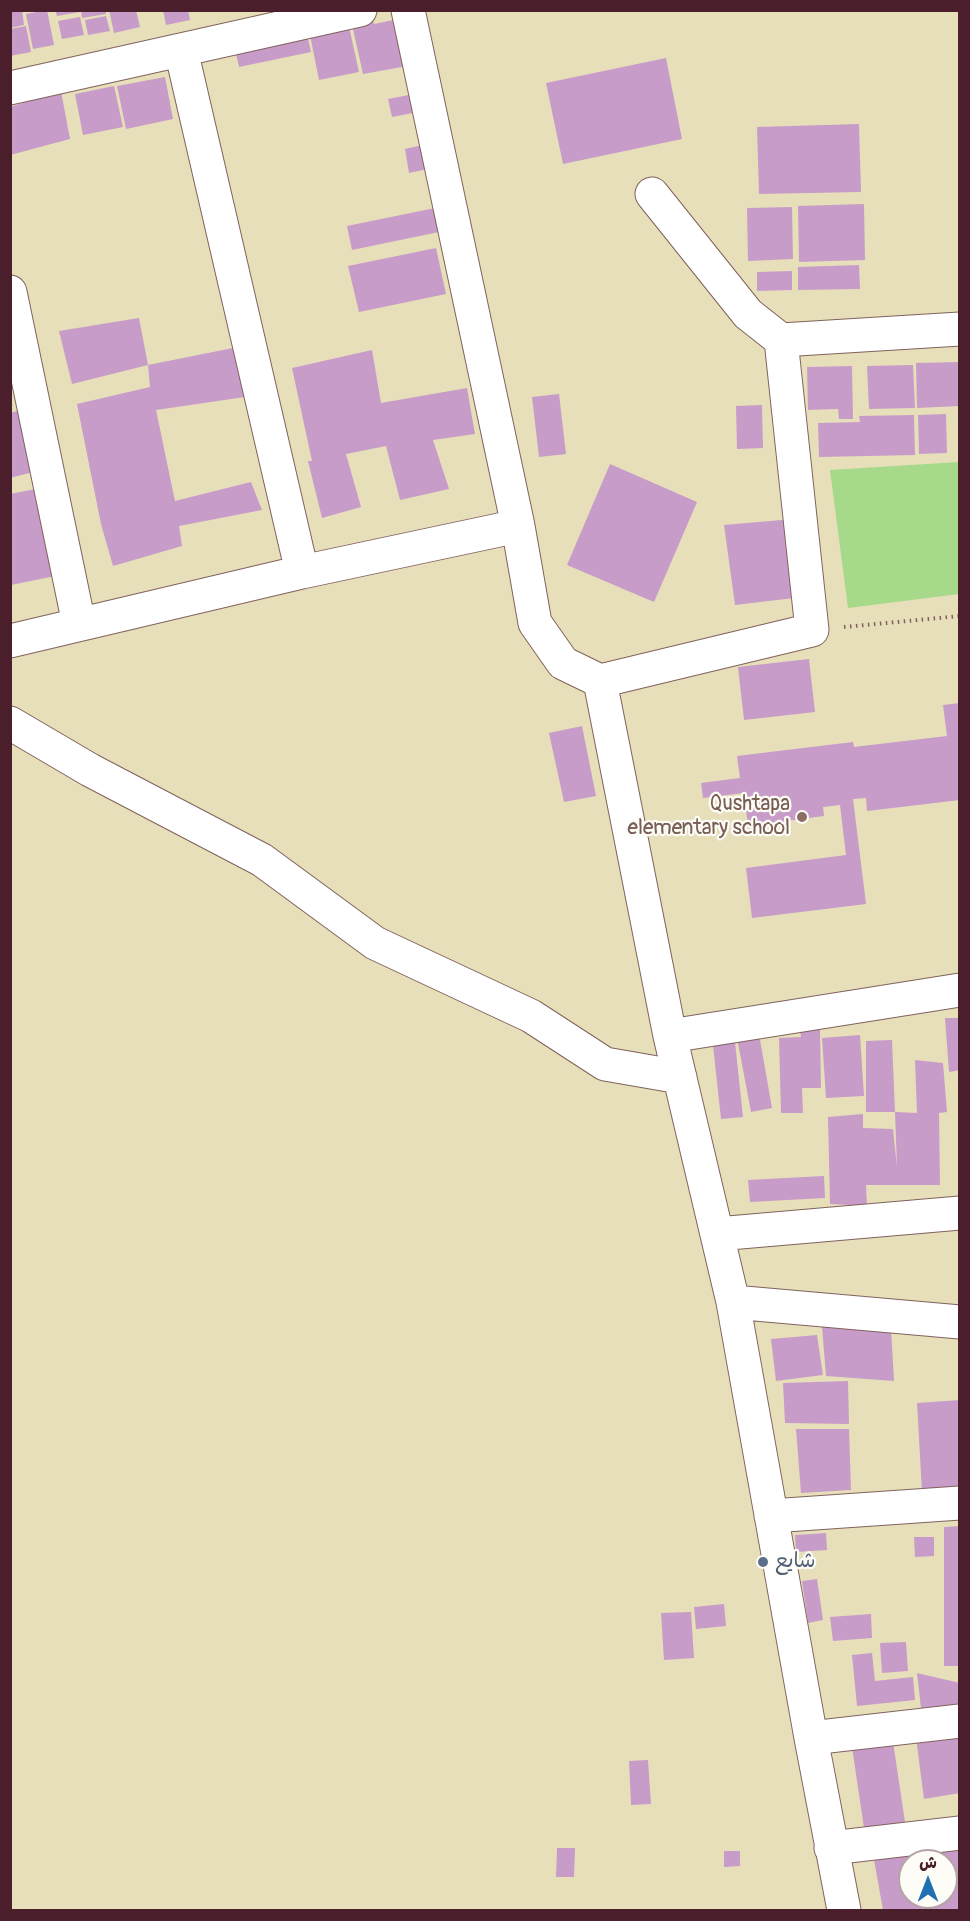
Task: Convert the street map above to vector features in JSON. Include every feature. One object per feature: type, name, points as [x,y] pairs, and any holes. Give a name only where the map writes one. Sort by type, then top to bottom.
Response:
[{"type":"street","points":[[10,88],[360,10]]},
{"type":"street","points":[[408,10],[518,526],[535,622],[563,663],[600,681],[812,630],[781,340]]},
{"type":"street","points":[[181,50],[302,572]]},
{"type":"street","points":[[652,194],[748,314],[781,340],[960,329]]},
{"type":"street","points":[[10,292],[19,384],[79,624]]},
{"type":"street","points":[[10,641],[302,572],[518,526]]},
{"type":"street","points":[[600,681],[670,1036],[734,1302],[844,1911]]},
{"type":"street","points":[[10,723],[90,770],[262,860],[375,943],[531,1016],[605,1064],[680,1077]]},
{"type":"street","points":[[670,1036],[960,990]]},
{"type":"street","points":[[717,1234],[960,1213]]},
{"type":"street","points":[[734,1302],[960,1322]]},
{"type":"street","points":[[771,1516],[960,1503]]},
{"type":"street","points":[[811,1738],[960,1721]]},
{"type":"street","points":[[831,1848],[960,1833]]},
{"type":"path","points":[[812,630],[960,616]]},
{"type":"green space","points":[[959,462],[959,594],[848,608],[830,470]]},
{"type":"building","points":[[10,10],[22,10],[24,25],[10,28]]},
{"type":"building","points":[[47,10],[54,45],[33,49],[26,14]]},
{"type":"building","points":[[55,10],[80,10],[80,12],[57,16]]},
{"type":"building","points":[[81,10],[106,10],[106,14],[82,18]]},
{"type":"building","points":[[109,10],[136,10],[140,27],[114,33]]},
{"type":"building","points":[[163,10],[188,10],[190,20],[166,25]]},
{"type":"building","points":[[106,16],[110,31],[88,35],[85,20]]},
{"type":"building","points":[[371,16],[374,24],[398,19],[407,66],[363,74],[351,20]]},
{"type":"building","points":[[80,17],[84,35],[62,39],[58,21]]},
{"type":"building","points":[[348,22],[359,72],[319,80],[309,30]]},
{"type":"building","points":[[26,26],[31,52],[10,56],[10,29]]},
{"type":"building","points":[[306,30],[311,52],[239,67],[234,44]]},
{"type":"building","points":[[666,58],[682,139],[563,164],[546,83]]},
{"type":"building","points":[[165,77],[173,119],[126,129],[117,86]]},
{"type":"building","points":[[114,86],[123,127],[83,135],[75,94]]},
{"type":"building","points":[[61,91],[70,139],[10,155],[10,107]]},
{"type":"building","points":[[414,94],[418,112],[392,117],[388,99]]},
{"type":"building","points":[[859,124],[861,192],[759,194],[757,127]]},
{"type":"building","points":[[423,145],[428,169],[409,173],[405,149]]},
{"type":"building","points":[[864,204],[865,260],[799,262],[798,206]]},
{"type":"building","points":[[792,207],[793,259],[748,261],[747,208]]},
{"type":"building","points":[[435,208],[439,232],[352,250],[347,226]]},
{"type":"building","points":[[436,248],[446,294],[359,312],[348,266]]},
{"type":"building","points":[[859,265],[860,289],[798,290],[798,267]]},
{"type":"building","points":[[792,271],[792,290],[757,291],[757,272]]},
{"type":"building","points":[[139,318],[148,365],[72,384],[59,331]]},
{"type":"building","points":[[233,348],[245,397],[156,410],[175,501],[251,482],[262,510],[179,526],[182,546],[113,566],[101,524],[77,404],[150,387],[148,365]]},
{"type":"building","points":[[372,350],[381,403],[467,388],[475,434],[433,440],[449,489],[400,500],[386,446],[346,454],[361,507],[322,518],[308,461],[312,461],[292,368]]},
{"type":"building","points":[[960,362],[960,406],[917,408],[916,363]]},
{"type":"building","points":[[913,365],[915,408],[869,409],[867,366]]},
{"type":"building","points":[[852,366],[853,419],[839,419],[838,409],[808,410],[807,367]]},
{"type":"building","points":[[559,394],[566,454],[539,457],[532,397]]},
{"type":"building","points":[[762,405],[763,448],[737,449],[736,406]]},
{"type":"building","points":[[24,409],[37,471],[10,478],[10,413]]},
{"type":"building","points":[[946,414],[947,453],[919,454],[918,415]]},
{"type":"building","points":[[914,415],[915,455],[819,457],[818,423],[860,422],[859,416]]},
{"type":"building","points":[[610,464],[697,502],[654,602],[567,565]]},
{"type":"building","points":[[41,488],[60,575],[11,585],[10,494]]},
{"type":"building","points":[[793,519],[803,597],[735,605],[724,525]]},
{"type":"building","points":[[809,659],[815,712],[744,720],[738,667]]},
{"type":"building","points":[[960,703],[960,800],[867,811],[866,798],[853,799],[866,904],[752,918],[746,868],[846,855],[840,805],[823,807],[824,816],[748,826],[744,793],[703,798],[701,783],[740,778],[737,756],[853,742],[854,747],[947,736],[943,705]]},
{"type":"building","points":[[582,726],[596,796],[564,802],[549,733]]},
{"type":"building","points":[[945,1018],[960,1018],[960,1070],[949,1072]]},
{"type":"building","points":[[800,1029],[820,1029],[821,1088],[802,1088],[803,1113],[781,1113],[779,1038],[801,1037]]},
{"type":"building","points":[[759,1034],[772,1108],[751,1112],[737,1038]]},
{"type":"building","points":[[860,1035],[864,1096],[826,1098],[822,1038]]},
{"type":"building","points":[[892,1040],[895,1112],[866,1112],[866,1041]]},
{"type":"building","points":[[735,1042],[743,1117],[721,1119],[713,1045]]},
{"type":"building","points":[[915,1060],[943,1063],[947,1112],[939,1113],[940,1185],[866,1185],[867,1206],[830,1204],[828,1117],[863,1114],[863,1128],[893,1129],[897,1167],[895,1112],[917,1113]]},
{"type":"building","points":[[824,1176],[825,1198],[750,1202],[748,1180]]},
{"type":"building","points":[[822,1326],[891,1328],[894,1381],[826,1376]]},
{"type":"building","points":[[817,1335],[823,1375],[776,1381],[771,1339]]},
{"type":"building","points":[[848,1381],[849,1424],[785,1423],[783,1383]]},
{"type":"building","points":[[960,1400],[960,1490],[922,1492],[917,1403]]},
{"type":"building","points":[[796,1429],[849,1429],[851,1490],[801,1493]]},
{"type":"building","points":[[960,1526],[960,1666],[944,1666],[944,1527]]},
{"type":"building","points":[[826,1533],[827,1550],[796,1552],[795,1535]]},
{"type":"building","points":[[914,1537],[934,1537],[934,1556],[915,1557]]},
{"type":"building","points":[[817,1579],[823,1620],[808,1623],[802,1581]]},
{"type":"building","points":[[724,1604],[726,1626],[696,1629],[694,1607]]},
{"type":"building","points":[[691,1612],[694,1658],[664,1660],[661,1613]]},
{"type":"building","points":[[871,1614],[872,1638],[833,1641],[830,1617]]},
{"type":"building","points":[[906,1642],[908,1671],[882,1673],[880,1643]]},
{"type":"building","points":[[872,1653],[875,1681],[913,1677],[915,1700],[857,1706],[852,1655]]},
{"type":"building","points":[[917,1673],[960,1683],[960,1704],[921,1708]]},
{"type":"building","points":[[960,1734],[960,1793],[924,1799],[916,1738]]},
{"type":"building","points":[[893,1742],[905,1822],[864,1828],[852,1747]]},
{"type":"building","points":[[648,1760],[651,1804],[631,1805],[629,1761]]},
{"type":"building","points":[[960,1843],[960,1910],[883,1910],[873,1854],[898,1851],[898,1909],[958,1909],[958,1849],[913,1849]]},
{"type":"building","points":[[557,1848],[575,1848],[574,1877],[556,1877]]},
{"type":"building","points":[[724,1851],[740,1851],[740,1866],[724,1867]]},
{"type":"place","name":"Qushtapa elementary school","points":[[802,817]]},
{"type":"place","name":"شايع","points":[[763,1562]]}]
